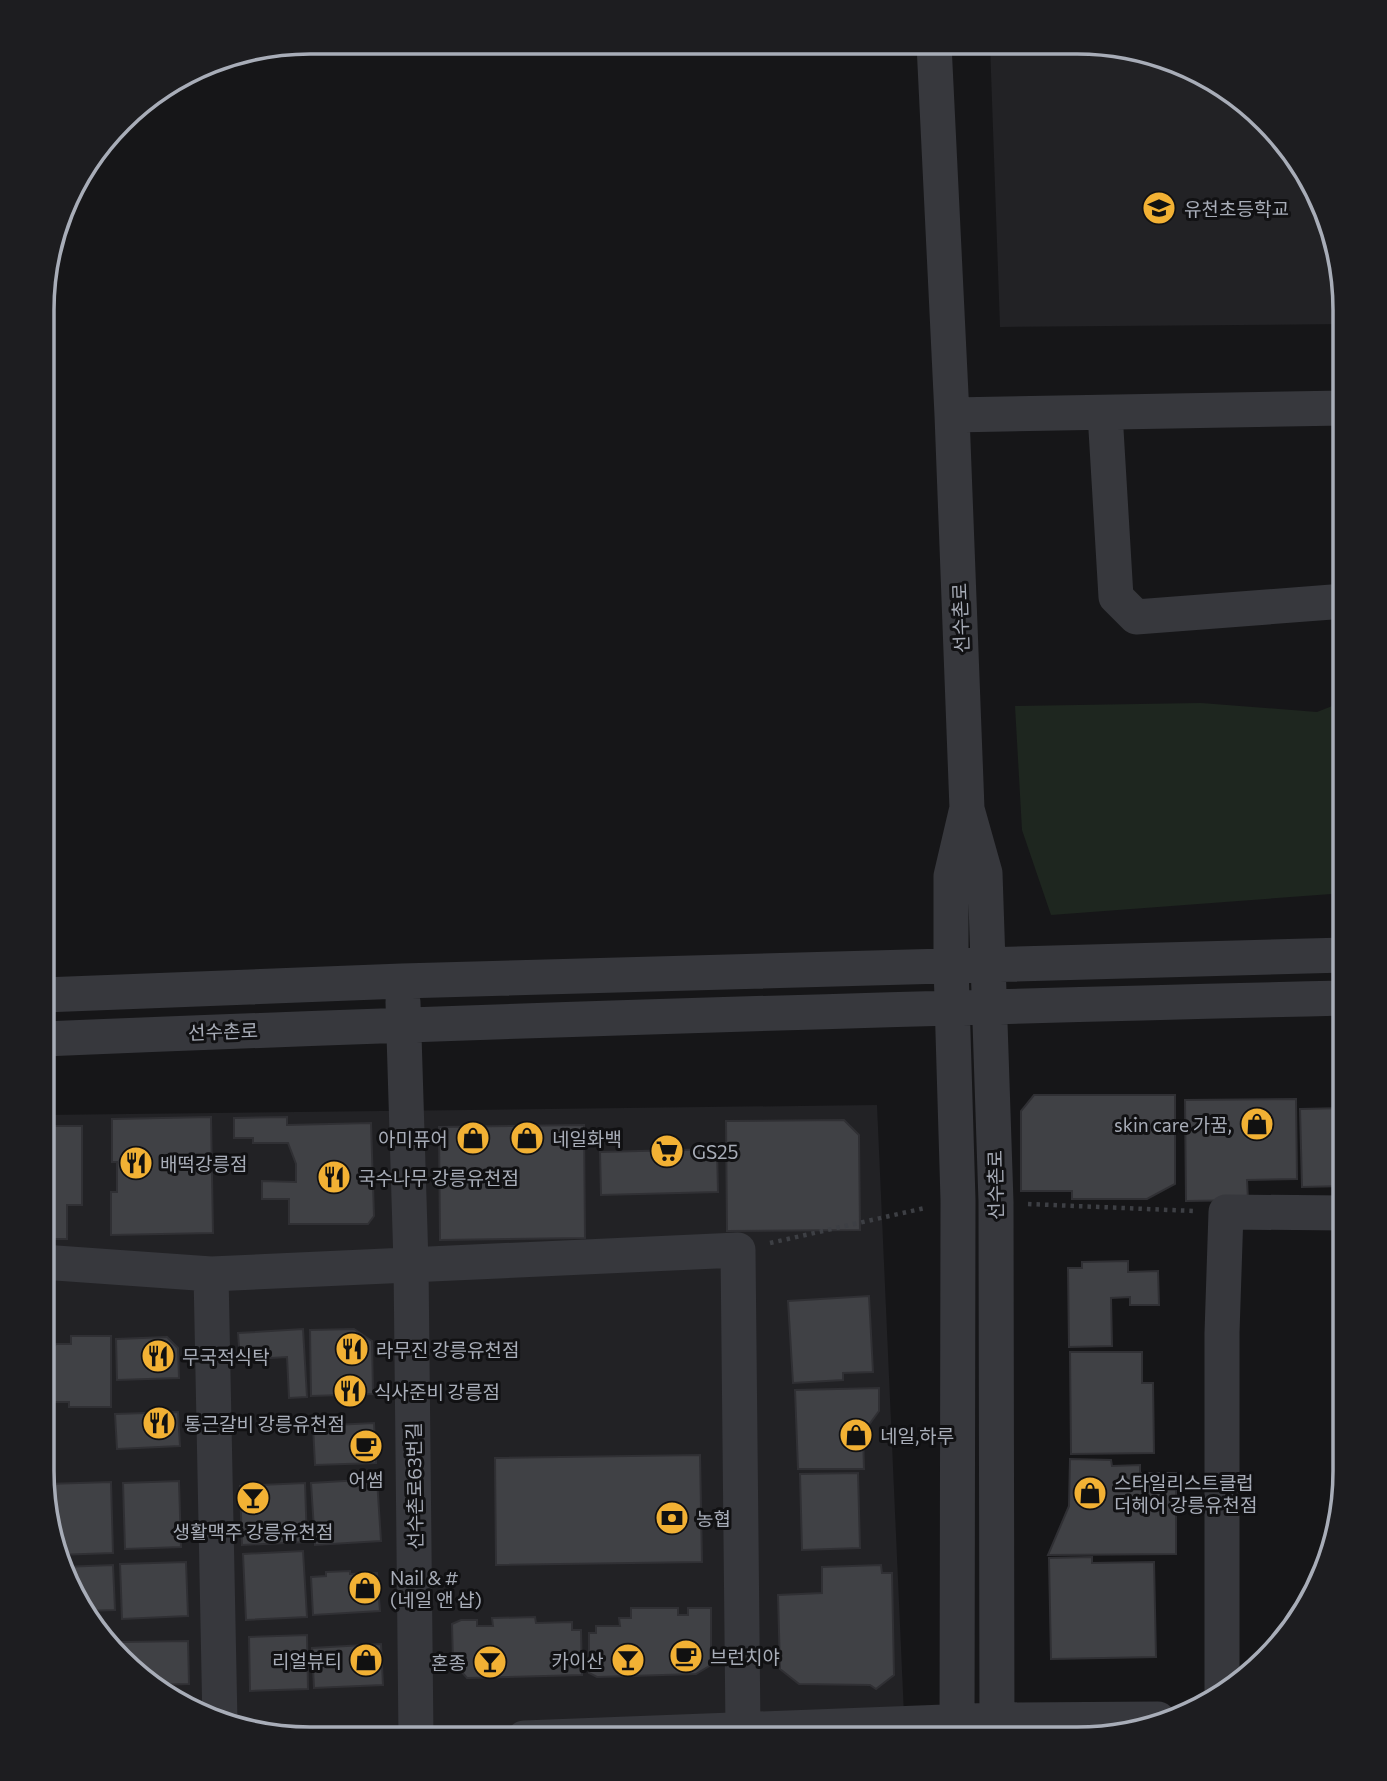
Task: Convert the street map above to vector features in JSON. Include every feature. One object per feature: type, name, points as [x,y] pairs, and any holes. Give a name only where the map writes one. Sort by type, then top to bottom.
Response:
[{"type":"street","name":"선수촌로","points":[[935,54],[953,415],[967,809],[985,873],[996,1202],[997,1727]]},
{"type":"street","points":[[953,415],[1333,408]]},
{"type":"street","points":[[1105,413],[1116,597],[1136,617],[1333,602]]},
{"type":"street","name":"선수촌로","points":[[957,1727],[958,1200],[951,876],[967,809]]},
{"type":"street","points":[[54,995],[402,981],[1333,954]]},
{"type":"street","name":"선수촌로63번길","points":[[402,981],[411,1264],[416,1727]]},
{"type":"street","points":[[989,1006],[1333,998]]},
{"type":"street","name":"선수촌로","points":[[54,1039],[404,1024],[989,1006]]},
{"type":"street","points":[[1222,1682],[1222,1333],[1226,1212],[1333,1213]]},
{"type":"street","points":[[54,1263],[211,1274],[738,1250],[743,1727]]},
{"type":"street","points":[[211,1274],[220,1710]]},
{"type":"street","points":[[1029,1727],[1133,1721]]},
{"type":"path","points":[[738,1250],[958,1200]]},
{"type":"path","points":[[996,1202],[1226,1212]]},
{"type":"shaded area","name":"유천초등학교","points":[[990,54],[1077,54],[1127,59],[1175,74],[1219,97],[1258,129],[1290,168],[1313,212],[1328,260],[1333,324],[1000,327]]},
{"type":"shaded area","points":[[1201,703],[1317,712],[1333,706],[1333,894],[1051,915],[1022,830],[1015,706]]},
{"type":"shaded area","points":[[877,1105],[905,1727],[277,1725],[212,1707],[154,1674],[129,1652],[97,1613],[74,1569],[59,1521],[54,1471],[54,1115]]},
{"type":"building","points":[[1034,1095],[1175,1095],[1175,1184],[1147,1199],[1072,1199],[1072,1191],[1021,1191],[1021,1111]]},
{"type":"building","points":[[1296,1099],[1297,1179],[1247,1180],[1248,1200],[1186,1201],[1185,1100]]},
{"type":"building","points":[[1333,1108],[1333,1186],[1302,1187],[1300,1109]]},
{"type":"building","points":[[211,1117],[213,1233],[111,1235],[111,1192],[117,1192],[117,1162],[112,1162],[112,1119]]},
{"type":"building","points":[[287,1117],[287,1125],[371,1123],[374,1216],[368,1224],[289,1224],[289,1199],[262,1199],[262,1181],[296,1182],[296,1164],[288,1143],[253,1143],[253,1138],[234,1138],[234,1118]]},
{"type":"building","points":[[844,1120],[859,1135],[860,1230],[727,1231],[726,1121]]},
{"type":"building","points":[[584,1125],[585,1238],[440,1240],[439,1127]]},
{"type":"building","points":[[54,1126],[82,1126],[82,1205],[67,1205],[67,1239],[54,1239]]},
{"type":"building","points":[[717,1149],[718,1192],[601,1195],[600,1152]]},
{"type":"building","points":[[1128,1261],[1128,1272],[1158,1271],[1159,1305],[1130,1305],[1130,1297],[1111,1298],[1112,1346],[1069,1347],[1068,1268],[1082,1268],[1082,1262]]},
{"type":"building","points":[[869,1296],[873,1372],[843,1373],[843,1380],[793,1383],[788,1301]]},
{"type":"building","points":[[303,1329],[307,1397],[289,1398],[287,1357],[240,1360],[238,1333]]},
{"type":"building","points":[[354,1329],[372,1341],[373,1394],[311,1396],[310,1330]]},
{"type":"building","points":[[71,1336],[111,1336],[111,1407],[69,1407],[69,1402],[54,1402],[54,1346],[71,1344]]},
{"type":"building","points":[[167,1337],[178,1348],[179,1378],[117,1380],[116,1339]]},
{"type":"building","points":[[1070,1352],[1142,1352],[1142,1383],[1153,1383],[1154,1453],[1071,1454]]},
{"type":"building","points":[[879,1388],[879,1411],[863,1433],[864,1469],[798,1469],[795,1390]]},
{"type":"building","points":[[178,1412],[180,1446],[117,1449],[115,1414]]},
{"type":"building","points":[[374,1423],[376,1463],[315,1465],[313,1426]]},
{"type":"building","points":[[700,1455],[702,1562],[496,1565],[495,1458]]},
{"type":"building","points":[[1070,1459],[1111,1460],[1112,1466],[1140,1465],[1140,1473],[1176,1473],[1176,1554],[1048,1555],[1069,1506]]},
{"type":"building","points":[[858,1473],[860,1548],[802,1550],[800,1474]]},
{"type":"building","points":[[377,1479],[381,1541],[315,1545],[311,1483]]},
{"type":"building","points":[[179,1481],[181,1547],[125,1549],[123,1483]]},
{"type":"building","points":[[111,1482],[113,1553],[69,1555],[59,1521],[55,1484]]},
{"type":"building","points":[[305,1483],[307,1542],[242,1545],[240,1486]]},
{"type":"building","points":[[303,1551],[307,1617],[246,1620],[243,1554]]},
{"type":"building","points":[[1092,1557],[1092,1563],[1154,1562],[1156,1657],[1051,1659],[1049,1558]]},
{"type":"building","points":[[186,1562],[188,1616],[122,1619],[120,1564]]},
{"type":"building","points":[[113,1565],[115,1610],[96,1611],[73,1567]]},
{"type":"building","points":[[881,1565],[882,1573],[892,1573],[894,1675],[876,1689],[870,1685],[799,1684],[780,1669],[778,1595],[822,1593],[822,1567]]},
{"type":"building","points":[[350,1571],[350,1574],[377,1573],[380,1611],[313,1615],[311,1577],[326,1576],[326,1572]]},
{"type":"building","points":[[631,1608],[678,1608],[678,1615],[688,1615],[688,1608],[711,1608],[711,1665],[696,1674],[597,1677],[589,1673],[589,1633],[596,1633],[596,1626],[620,1626],[619,1618],[631,1618]]},
{"type":"building","points":[[535,1617],[536,1623],[572,1622],[572,1630],[581,1630],[582,1675],[467,1678],[453,1662],[452,1624],[461,1620],[477,1620],[477,1626],[493,1626],[492,1618]]},
{"type":"building","points":[[307,1635],[308,1689],[250,1691],[249,1637]]},
{"type":"building","points":[[188,1641],[189,1684],[168,1684],[141,1663],[122,1642]]},
{"type":"building","points":[[381,1644],[383,1685],[314,1688],[312,1648]]},
{"type":"place","name":"유천초등학교","points":[[1159,208]]},
{"type":"place","name":"skin care 가꿈,","points":[[1257,1124]]},
{"type":"place","name":"아미퓨어","points":[[473,1138]]},
{"type":"place","name":"네일화백","points":[[527,1138]]},
{"type":"place","name":"GS25","points":[[667,1151]]},
{"type":"place","name":"배떡강릉점","points":[[136,1163]]},
{"type":"place","name":"국수나무 강릉유천점","points":[[334,1177]]},
{"type":"place","name":"라무진 강릉유천점","points":[[352,1349]]},
{"type":"place","name":"무국적식탁","points":[[158,1356]]},
{"type":"place","name":"식사준비 강릉점","points":[[350,1391]]},
{"type":"place","name":"통근갈비 강릉유천점","points":[[159,1423]]},
{"type":"place","name":"네일,하루","points":[[856,1435]]},
{"type":"place","name":"어썸","points":[[366,1446]]},
{"type":"place","name":"스타일리스트클럽 더헤어 강릉유천점","points":[[1090,1493]]},
{"type":"place","name":"생활맥주 강릉유천점","points":[[253,1498]]},
{"type":"place","name":"농협","points":[[672,1518]]},
{"type":"place","name":"Nail & # (네일 앤 샵)","points":[[365,1588]]},
{"type":"place","name":"브런치야","points":[[686,1656]]},
{"type":"place","name":"리얼뷰티","points":[[366,1660]]},
{"type":"place","name":"카이산","points":[[628,1660]]},
{"type":"place","name":"혼종","points":[[490,1662]]}]
